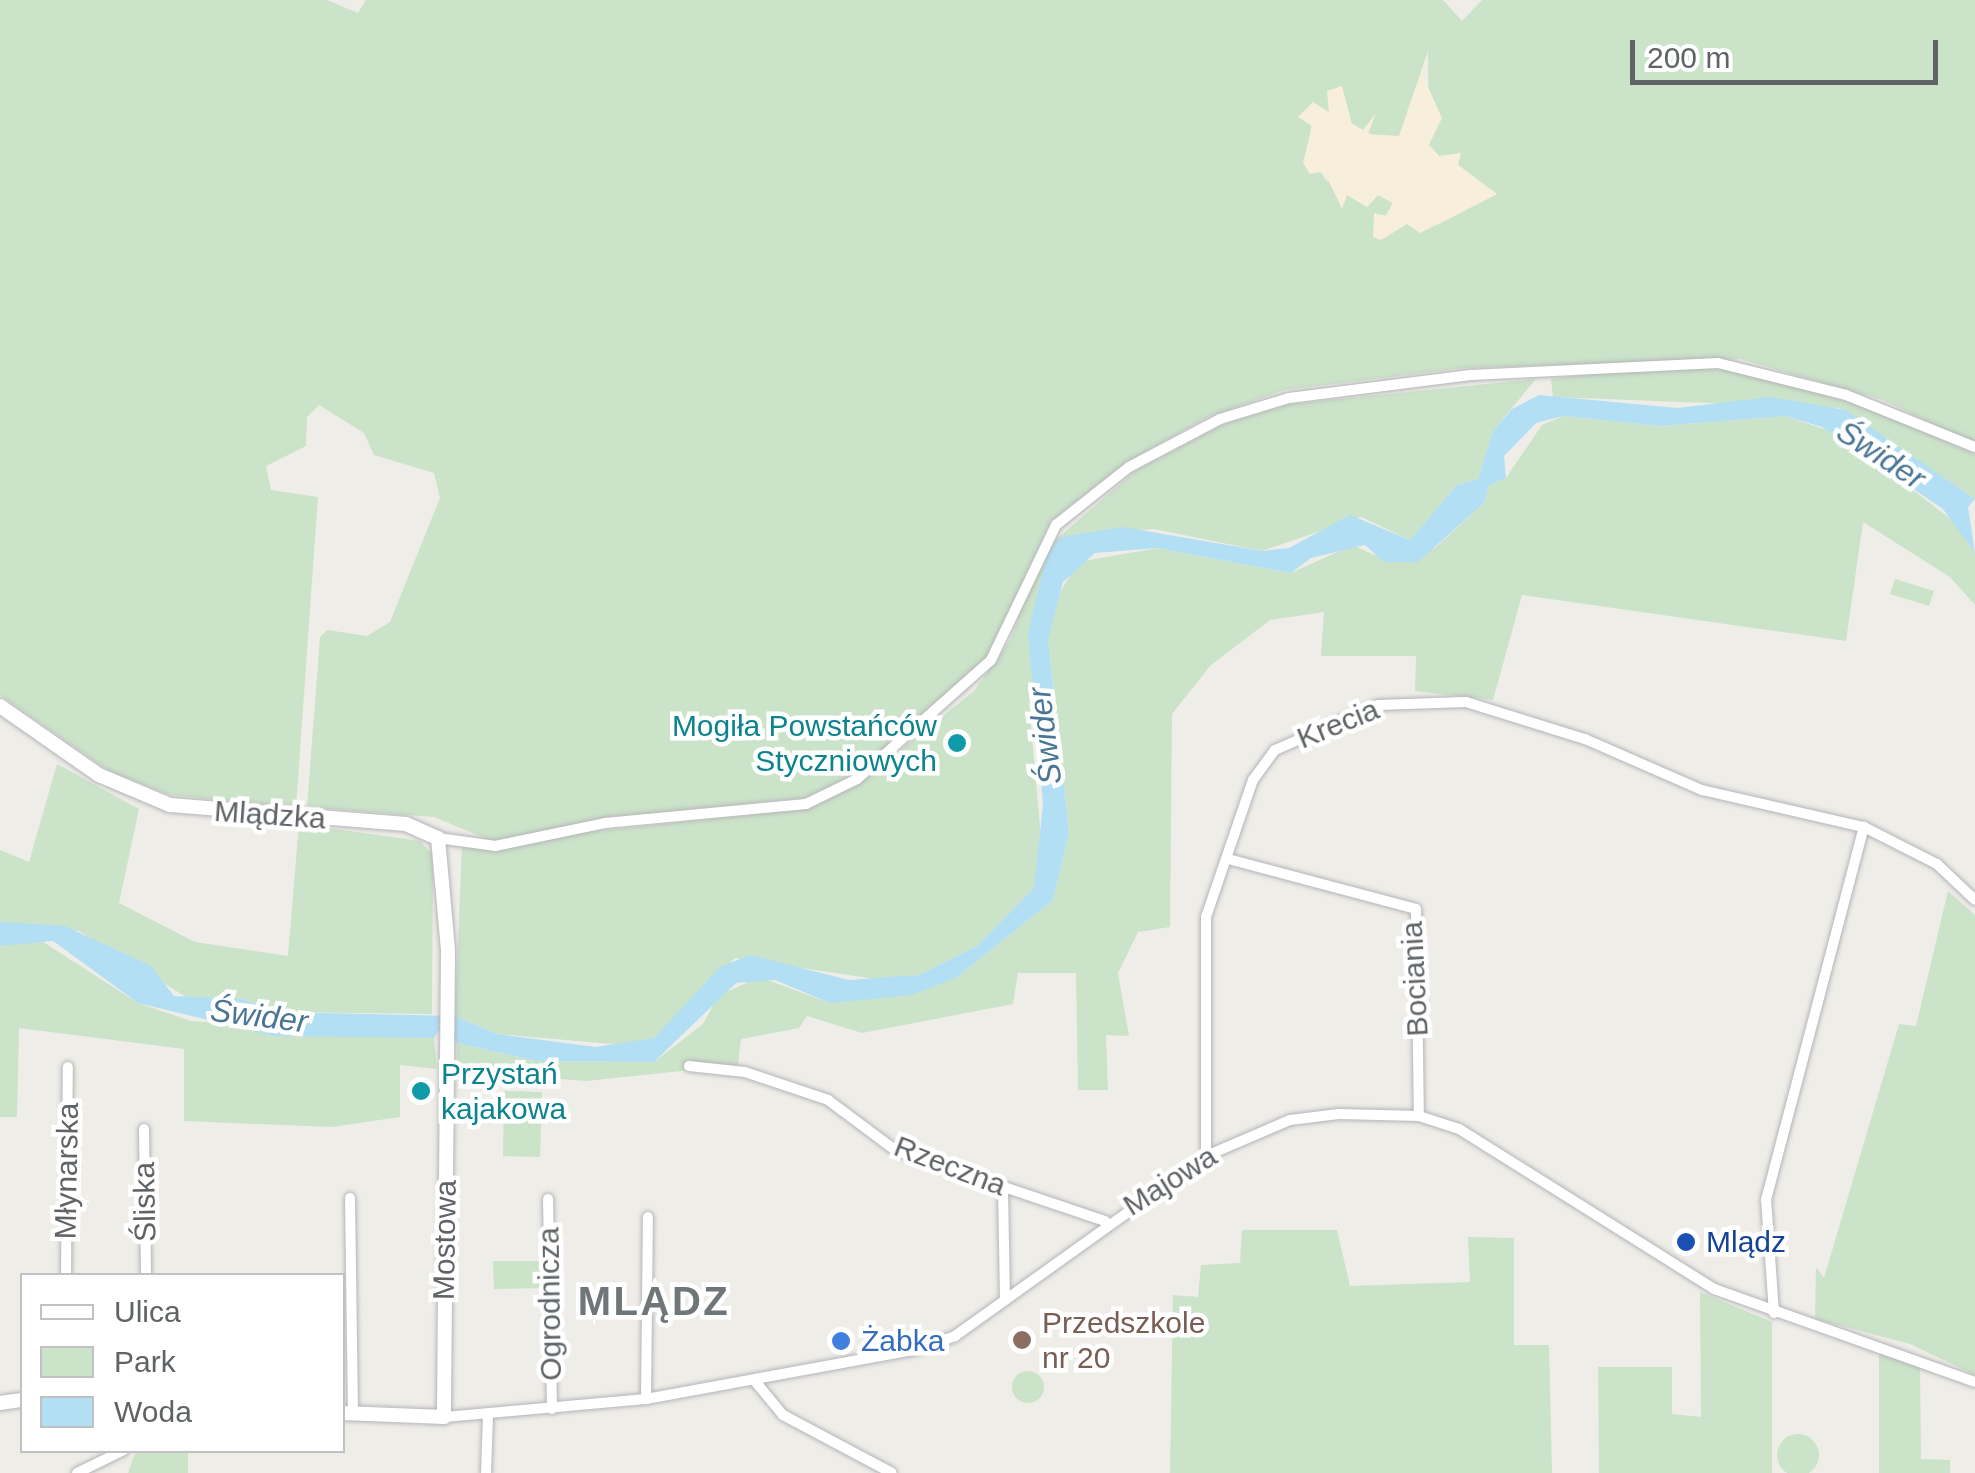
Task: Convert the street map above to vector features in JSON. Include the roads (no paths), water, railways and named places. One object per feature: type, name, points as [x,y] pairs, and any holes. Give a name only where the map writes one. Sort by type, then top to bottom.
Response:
[{"type":"street","points":[[438,838],[495,846],[604,823],[806,804],[857,779],[992,660],[1056,525],[1130,467],[1220,419],[1289,398],[1471,375],[1718,363],[1846,395],[1975,447]]},
{"type":"street","name":"Krecia","points":[[1206,1156],[1206,917],[1232,860],[1252,780],[1276,750],[1378,705],[1424,699],[1496,710],[1702,790],[1864,827],[1937,864],[1975,900]]},
{"type":"street","name":"Mlądzka","points":[[0,706],[99,775],[170,805],[406,824],[438,838]]},
{"type":"street","points":[[1774,1313],[1766,1200],[1864,827]]},
{"type":"street","name":"Mostowa","points":[[438,838],[448,963],[444,1417]]},
{"type":"street","name":"Bociania","points":[[1232,860],[1416,909],[1420,1116]]},
{"type":"street","name":"Rzeczna","points":[[689,1066],[745,1072],[828,1100],[896,1150],[1105,1221]]},
{"type":"street","name":"Młynarska","points":[[66,1273],[68,1067]]},
{"type":"street","name":"Majowa","points":[[348,1414],[488,1415],[646,1399],[918,1349],[1005,1300],[1105,1221],[1206,1156],[1290,1120],[1420,1116],[1458,1128],[1672,1267],[1774,1313],[1975,1382]]},
{"type":"street","name":"Śliska","points":[[144,1128],[146,1273]]},
{"type":"street","points":[[1003,1188],[1005,1300]]},
{"type":"street","points":[[348,1414],[350,1198]]},
{"type":"street","name":"Ogrodnicza","points":[[548,1199],[552,1409]]},
{"type":"street","points":[[646,1399],[648,1217]]},
{"type":"street","points":[[754,1380],[783,1415],[892,1473]]},
{"type":"street","points":[[486,1473],[488,1415]]},
{"type":"street","points":[[76,1473],[118,1453]]},
{"type":"water","name":"Świder","points":[[1539,395],[1677,408],[1770,397],[1846,410],[1975,499],[1968,507],[1975,553],[1943,509],[1822,427],[1785,416],[1660,426],[1563,416],[1536,423],[1504,456],[1506,478],[1489,485],[1484,503],[1418,562],[1384,562],[1365,545],[1311,558],[1291,573],[1158,548],[1095,553],[1063,582],[1048,640],[1069,833],[1053,900],[956,978],[911,995],[830,1003],[775,980],[736,983],[654,1062],[536,1061],[457,1043],[439,1030],[434,1038],[274,1036],[138,1003],[53,941],[0,946],[0,922],[65,926],[151,966],[174,996],[242,999],[278,1012],[455,1016],[497,1034],[596,1047],[654,1038],[720,967],[750,955],[849,980],[919,975],[977,946],[1034,888],[1043,804],[1028,634],[1046,556],[1061,537],[1123,527],[1262,551],[1289,548],[1350,515],[1410,540],[1457,485],[1478,479],[1493,431],[1512,409]]},
{"type":"place","name":"Mogiła Powstańców Styczniowych","points":[[957,743]]},
{"type":"place","name":"Przystań kajakowa","points":[[421,1091]]},
{"type":"place","name":"Mlądz","points":[[1686,1242]]},
{"type":"place","name":"Przedszkole nr 20","points":[[1022,1340]]},
{"type":"place","name":"Żabka","points":[[841,1341]]},
{"type":"district","name":"MLĄDZ","points":[[654,1301]]}]
